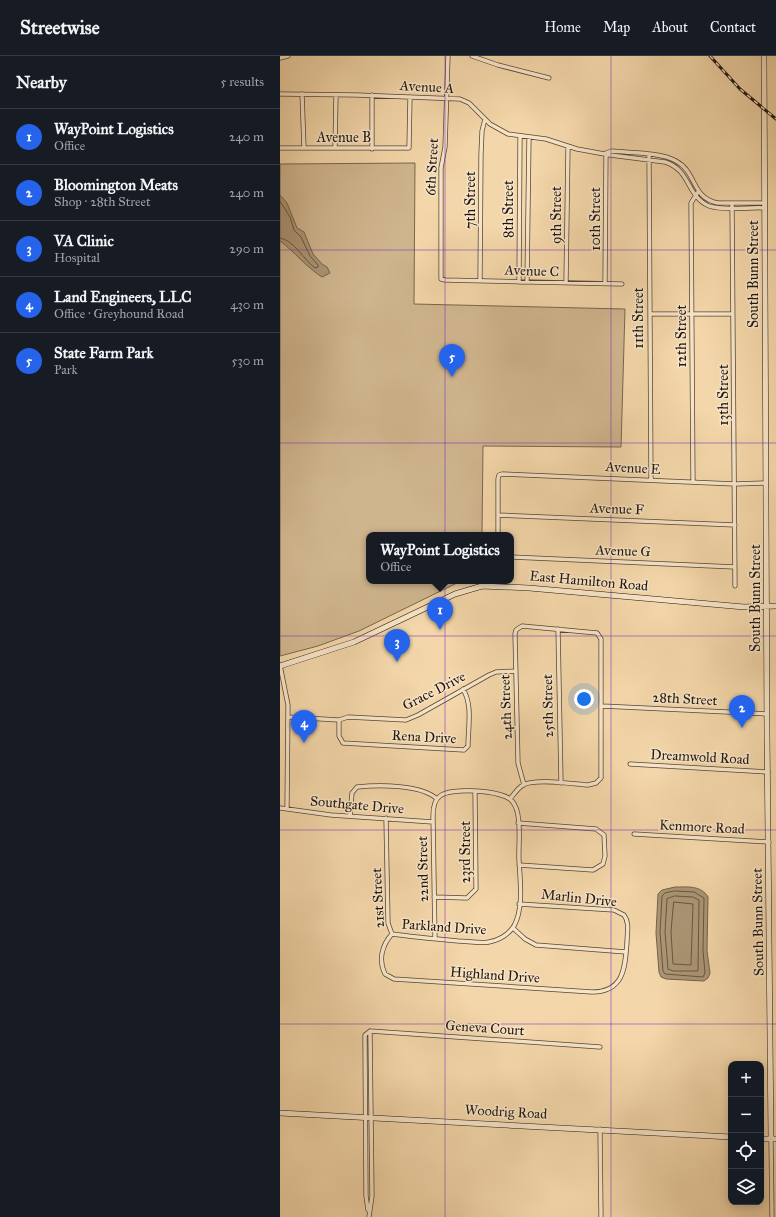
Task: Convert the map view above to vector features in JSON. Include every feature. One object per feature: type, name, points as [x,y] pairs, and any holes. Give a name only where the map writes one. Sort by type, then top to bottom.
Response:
[{"type":"street","points":[[280,58],[288,56]]},
{"type":"street","name":"6th Street","points":[[441,279],[441,168],[445,147],[448,56]]},
{"type":"street","points":[[472,56],[498,65],[549,78]]},
{"type":"street","name":"South Bunn Street","points":[[764,56],[767,714],[774,1139]]},
{"type":"street","name":"Avenue A","points":[[280,94],[336,94],[460,99],[469,103],[485,119],[503,132],[520,137],[546,139],[568,147],[606,153],[612,151],[649,158],[670,158],[681,164],[688,172],[696,193]]},
{"type":"street","points":[[302,94],[304,148]]},
{"type":"street","points":[[335,148],[336,94]]},
{"type":"street","points":[[372,96],[372,148]]},
{"type":"street","name":"Avenue B","points":[[280,148],[409,148],[410,97]]},
{"type":"street","name":"7th Street","points":[[480,281],[482,131],[485,119]]},
{"type":"street","name":"8th Street","points":[[519,282],[520,137]]},
{"type":"street","name":"8th Street","points":[[527,282],[529,137]]},
{"type":"street","name":"9th Street","points":[[566,283],[568,147]]},
{"type":"street","name":"10th Street","points":[[605,284],[606,153]]},
{"type":"street","name":"11th Street","points":[[649,158],[651,480]]},
{"type":"street","points":[[696,193],[711,201],[732,205],[764,205]]},
{"type":"street","name":"12th Street","points":[[693,482],[691,204],[696,193]]},
{"type":"street","name":"13th Street","points":[[732,205],[735,586]]},
{"type":"street","name":"Avenue C","points":[[441,279],[622,284]]},
{"type":"street","points":[[650,314],[733,314]]},
{"type":"street","name":"Avenue E","points":[[498,515],[499,475],[735,484],[766,483]]},
{"type":"street","points":[[498,515],[498,532]]},
{"type":"street","name":"Avenue F","points":[[498,515],[735,525]]},
{"type":"street","name":"Avenue G","points":[[514,557],[735,567]]},
{"type":"street","name":"East Hamilton Road","points":[[280,666],[354,642],[455,594],[482,586],[529,588],[767,608],[776,606]]},
{"type":"street","name":"24th Street","points":[[524,785],[518,763],[515,634],[518,628],[522,626],[558,629]]},
{"type":"street","points":[[510,799],[524,785],[539,782],[588,785],[599,781],[602,776],[601,639],[599,634],[593,632],[558,629]]},
{"type":"street","name":"25th Street","points":[[558,629],[561,783]]},
{"type":"street","points":[[280,666],[287,694],[287,808]]},
{"type":"street","name":"Grace Drive","points":[[288,717],[339,720],[348,717],[406,720],[418,715],[489,675],[516,671]]},
{"type":"street","name":"Rena Drive","points":[[339,720],[339,736],[343,743],[464,750],[468,746],[469,706],[467,695],[463,689]]},
{"type":"street","name":"28th Street","points":[[602,706],[767,714]]},
{"type":"street","name":"Dreamwold Road","points":[[630,764],[768,772]]},
{"type":"street","points":[[350,816],[352,793],[357,787],[368,786],[422,790],[437,799],[450,791],[503,795],[510,799],[517,810],[518,823],[520,904],[513,928],[525,939],[536,945],[626,952]]},
{"type":"street","name":"23rd Street","points":[[434,897],[467,898],[476,889],[475,792]]},
{"type":"street","name":"22nd Street","points":[[435,939],[433,822],[434,808],[437,799]]},
{"type":"street","name":"Southgate Drive","points":[[280,808],[350,816],[433,822]]},
{"type":"street","name":"21st Street","points":[[385,974],[381,964],[382,950],[392,934],[388,923],[386,818]]},
{"type":"street","points":[[518,823],[596,829],[602,832],[605,841],[604,862],[596,870],[519,865]]},
{"type":"street","name":"Kenmore Road","points":[[634,834],[769,842]]},
{"type":"street","name":"Marlin Drive","points":[[520,904],[620,912],[625,916],[628,922],[626,964],[621,978],[606,990]]},
{"type":"street","name":"Parkland Drive","points":[[392,934],[435,939],[487,942],[503,937],[513,928]]},
{"type":"street","name":"Highland Drive","points":[[385,974],[394,979],[402,980],[592,992],[606,990]]},
{"type":"street","name":"Geneva Court","points":[[367,1116],[365,1039],[370,1031],[600,1047]]},
{"type":"street","name":"Woodrig Road","points":[[280,1113],[367,1116],[728,1137]]},
{"type":"street","points":[[367,1116],[372,1196],[369,1215]]},
{"type":"street","points":[[367,1116],[365,1166],[366,1196],[369,1215]]},
{"type":"street","points":[[600,1129],[601,1217]]},
{"type":"street","points":[[764,1138],[774,1139],[772,1217]]},
{"type":"street","points":[[365,1166],[371,1166]]},
{"type":"shaded area","points":[[415,163],[414,304],[625,309],[621,447],[483,446],[482,532],[366,532],[366,584],[455,584],[359,631],[318,646],[280,656],[280,164]]},
{"type":"water","points":[[280,195],[287,203],[297,228],[304,232],[313,254],[322,264],[327,267],[330,273],[322,277],[280,241]]},
{"type":"water","points":[[675,887],[689,887],[702,890],[708,897],[707,951],[710,973],[708,978],[704,981],[666,979],[661,977],[659,972],[656,933],[658,894],[662,890]]},
{"type":"railway","points":[[710,56],[740,89],[776,119]]},
{"type":"place","name":"State Farm Park","points":[[452,377]]},
{"type":"place","name":"WayPoint Logistics","points":[[440,630]]},
{"type":"place","name":"VA Clinic","points":[[397,662]]},
{"type":"place","name":"Bloomington Meats","points":[[742,728]]},
{"type":"place","name":"Land Engineers, LLC","points":[[304,743]]}]
